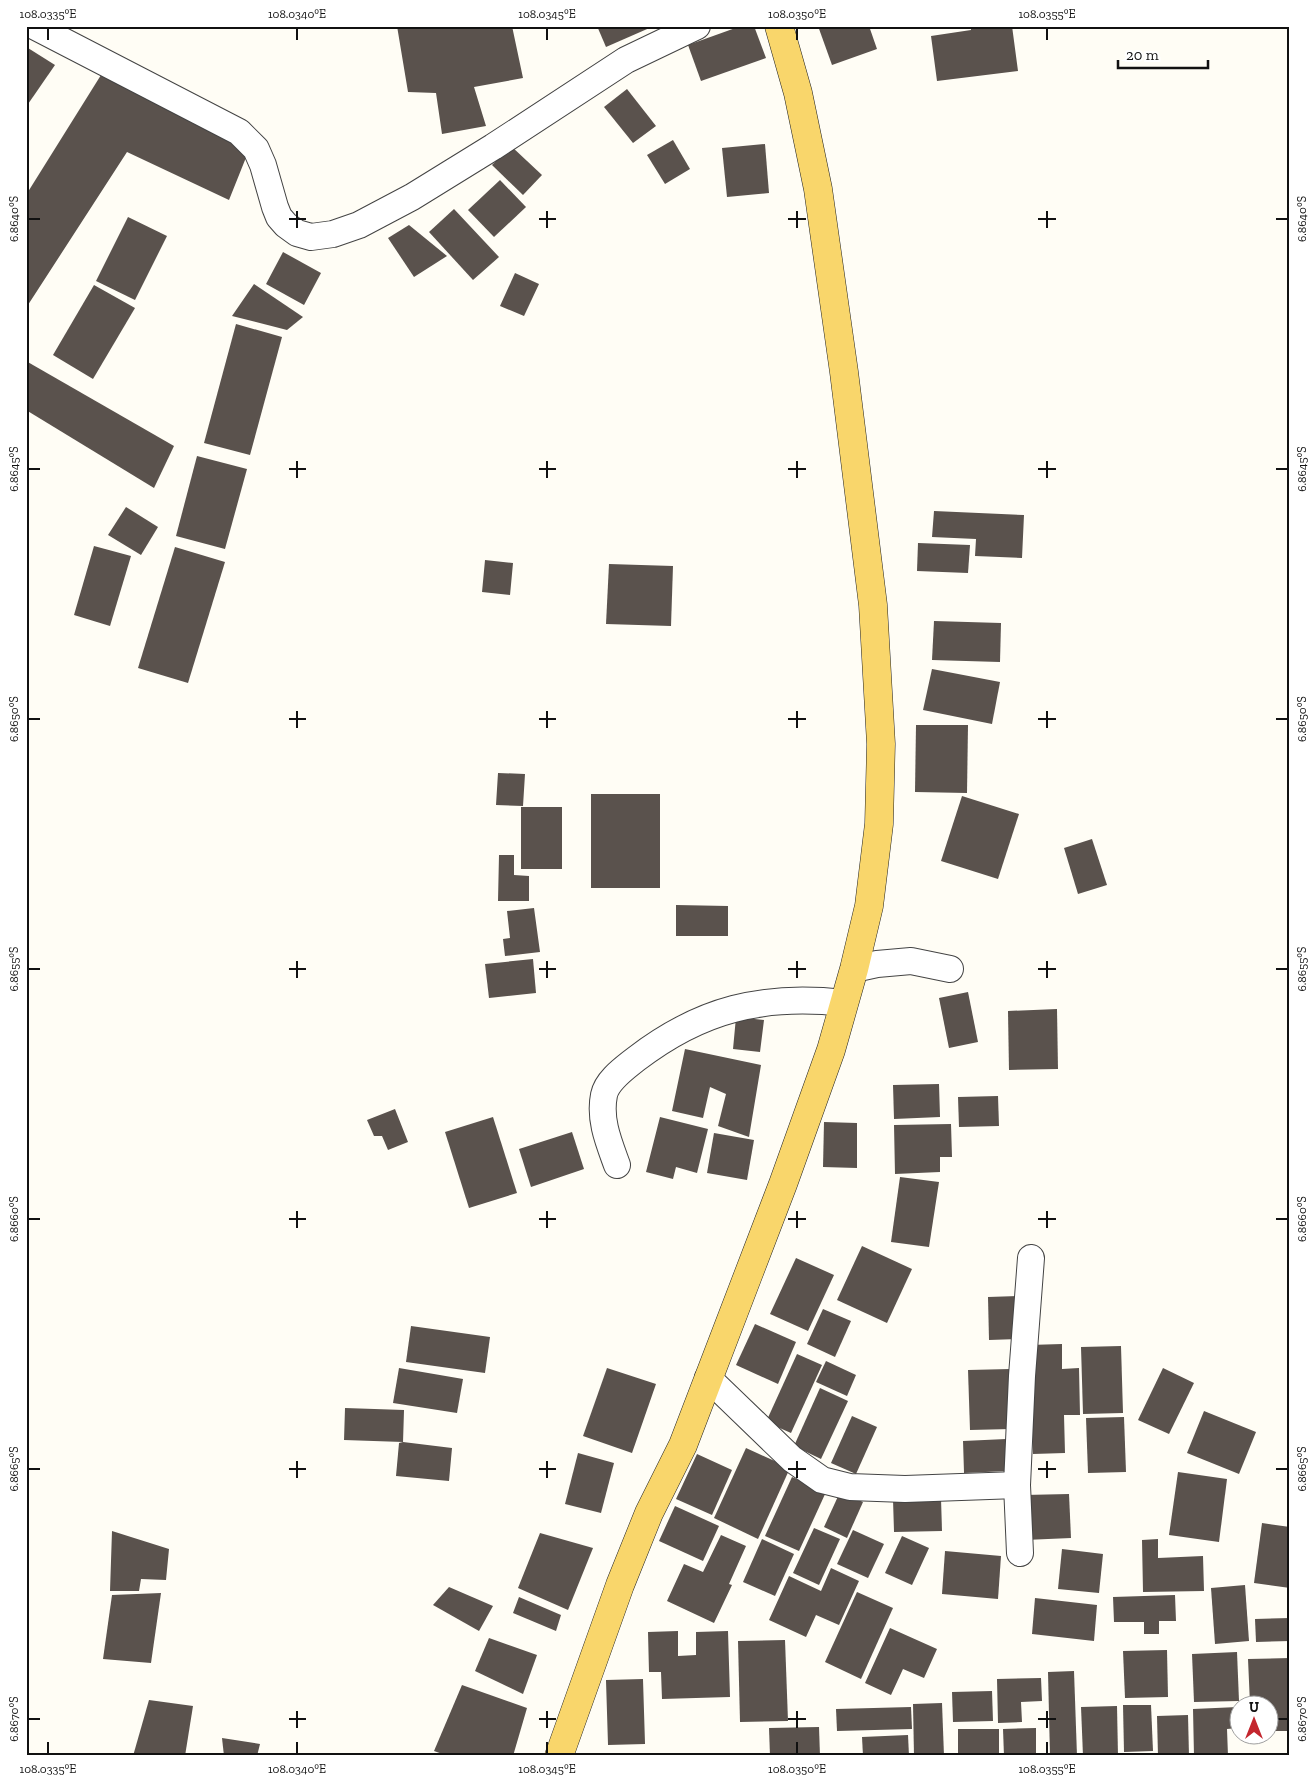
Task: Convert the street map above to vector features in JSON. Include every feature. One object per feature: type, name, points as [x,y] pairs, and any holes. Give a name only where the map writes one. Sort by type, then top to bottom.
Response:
[{"type":"main road","points":[[559,1756],[620,1585],[649,1513],[683,1445],[798,1142],[831,1050],[854,969],[869,906],[879,824],[881,744],[873,605],[844,372],[818,189],[798,93],[778,26]]},
{"type":"street","points":[[34,26],[239,132],[256,150],[263,166],[272,198],[286,226],[298,233],[312,237],[333,234],[359,226],[412,197],[493,147],[626,60],[697,26]]},
{"type":"street","points":[[854,969],[877,964],[911,961],[950,969]]},
{"type":"street","points":[[617,1165],[605,1134],[602,1111],[604,1093],[618,1073],[644,1053],[667,1037],[700,1019],[738,1007],[812,999],[844,1003]]},
{"type":"street","points":[[1020,1553],[1017,1485],[1030,1258]]},
{"type":"street","points":[[708,1378],[792,1459],[822,1480],[850,1487],[905,1489],[1017,1485]]},
{"type":"building","points":[[397,26],[512,26],[523,78],[474,87],[486,126],[442,134],[436,93],[408,92]]},
{"type":"building","points":[[597,26],[654,26],[606,47]]},
{"type":"building","points":[[741,26],[754,26],[766,58],[701,81],[688,45]]},
{"type":"building","points":[[818,26],[869,26],[877,49],[832,65]]},
{"type":"building","points":[[971,26],[1012,26],[1018,71],[937,81],[931,36],[971,30]]},
{"type":"building","points":[[28,48],[55,65],[26,107],[26,50]]},
{"type":"building","points":[[101,75],[249,150],[229,200],[127,152],[26,308],[26,195]]},
{"type":"building","points":[[627,89],[656,126],[633,143],[604,107]]},
{"type":"building","points":[[673,140],[690,169],[665,184],[647,155]]},
{"type":"building","points":[[765,144],[769,193],[727,197],[722,148]]},
{"type":"building","points":[[511,146],[542,175],[523,195],[492,165]]},
{"type":"building","points":[[500,180],[526,207],[494,237],[468,210]]},
{"type":"building","points":[[454,209],[499,257],[473,280],[429,232]]},
{"type":"building","points":[[128,217],[167,236],[135,300],[96,281]]},
{"type":"building","points":[[409,225],[447,256],[414,277],[388,238]]},
{"type":"building","points":[[283,252],[321,273],[304,305],[266,284]]},
{"type":"building","points":[[515,273],[539,284],[524,316],[500,306]]},
{"type":"building","points":[[254,284],[303,317],[287,330],[232,316]]},
{"type":"building","points":[[94,285],[135,308],[93,379],[53,355]]},
{"type":"building","points":[[236,324],[282,337],[250,455],[204,443]]},
{"type":"building","points":[[26,361],[174,446],[154,488],[26,410]]},
{"type":"building","points":[[197,456],[247,469],[225,549],[176,536]]},
{"type":"building","points":[[126,507],[158,527],[141,555],[108,535]]},
{"type":"building","points":[[934,511],[1024,515],[1022,558],[975,556],[976,539],[932,537]]},
{"type":"building","points":[[918,543],[970,545],[968,573],[917,571]]},
{"type":"building","points":[[94,546],[131,556],[110,626],[74,615]]},
{"type":"building","points":[[175,547],[225,562],[188,683],[138,668]]},
{"type":"building","points":[[485,560],[513,563],[510,595],[482,592]]},
{"type":"building","points":[[609,564],[673,566],[671,626],[606,624]]},
{"type":"building","points":[[934,621],[1001,623],[1000,662],[932,660]]},
{"type":"building","points":[[932,669],[1000,682],[992,724],[923,710]]},
{"type":"building","points":[[916,725],[968,725],[967,793],[915,792]]},
{"type":"building","points":[[498,773],[525,774],[523,806],[496,805]]},
{"type":"building","points":[[591,794],[660,794],[660,888],[591,888]]},
{"type":"building","points":[[962,796],[1019,814],[998,879],[941,861]]},
{"type":"building","points":[[521,807],[562,807],[562,869],[521,869]]},
{"type":"building","points":[[1092,839],[1107,885],[1078,894],[1064,848]]},
{"type":"building","points":[[499,855],[514,855],[514,875],[529,876],[529,901],[498,901]]},
{"type":"building","points":[[676,905],[728,906],[728,936],[676,936]]},
{"type":"building","points":[[534,908],[540,952],[505,956],[503,939],[510,938],[507,911]]},
{"type":"building","points":[[533,959],[536,993],[489,998],[485,964]]},
{"type":"building","points":[[968,992],[978,1042],[949,1048],[939,998]]},
{"type":"building","points":[[1057,1009],[1058,1069],[1009,1070],[1008,1011]]},
{"type":"building","points":[[736,1017],[764,1020],[760,1052],[733,1049]]},
{"type":"building","points":[[685,1049],[761,1065],[749,1137],[718,1126],[726,1094],[710,1087],[703,1118],[672,1111]]},
{"type":"building","points":[[939,1084],[940,1117],[894,1119],[893,1085]]},
{"type":"building","points":[[998,1096],[999,1126],[959,1127],[958,1097]]},
{"type":"building","points":[[395,1109],[408,1142],[388,1150],[382,1136],[374,1136],[367,1120]]},
{"type":"building","points":[[493,1117],[517,1193],[469,1208],[445,1132]]},
{"type":"building","points":[[660,1117],[708,1129],[697,1173],[676,1167],[673,1179],[646,1172]]},
{"type":"building","points":[[824,1122],[857,1123],[857,1168],[823,1167]]},
{"type":"building","points":[[951,1124],[952,1157],[940,1157],[940,1172],[895,1174],[894,1125]]},
{"type":"building","points":[[572,1132],[584,1169],[531,1187],[519,1149]]},
{"type":"building","points":[[714,1133],[754,1140],[747,1180],[707,1173]]},
{"type":"building","points":[[900,1177],[939,1182],[929,1247],[891,1242]]},
{"type":"building","points":[[862,1246],[912,1269],[887,1323],[837,1300]]},
{"type":"building","points":[[796,1258],[834,1275],[808,1331],[770,1314]]},
{"type":"building","points":[[1020,1296],[1021,1339],[989,1340],[988,1297]]},
{"type":"building","points":[[823,1309],[851,1321],[835,1357],[807,1344]]},
{"type":"building","points":[[755,1324],[796,1342],[778,1384],[736,1365]]},
{"type":"building","points":[[411,1326],[490,1337],[485,1373],[406,1362]]},
{"type":"building","points":[[1062,1344],[1062,1369],[1079,1368],[1080,1415],[1064,1415],[1065,1453],[1033,1454],[1029,1345]]},
{"type":"building","points":[[1121,1346],[1123,1413],[1083,1414],[1081,1347]]},
{"type":"building","points":[[797,1354],[822,1365],[791,1433],[766,1422]]},
{"type":"building","points":[[826,1361],[856,1375],[847,1396],[816,1382]]},
{"type":"building","points":[[399,1368],[463,1379],[457,1413],[393,1403]]},
{"type":"building","points":[[607,1368],[656,1384],[632,1453],[583,1436]]},
{"type":"building","points":[[1163,1368],[1194,1383],[1169,1434],[1138,1420]]},
{"type":"building","points":[[1010,1369],[1011,1429],[970,1430],[968,1370]]},
{"type":"building","points":[[820,1388],[848,1401],[821,1459],[794,1446]]},
{"type":"building","points":[[345,1408],[404,1410],[403,1442],[344,1440]]},
{"type":"building","points":[[1204,1411],[1256,1432],[1239,1474],[1187,1453]]},
{"type":"building","points":[[852,1416],[877,1427],[856,1474],[831,1463]]},
{"type":"building","points":[[1124,1417],[1126,1472],[1088,1473],[1086,1418]]},
{"type":"building","points":[[1006,1439],[1007,1471],[964,1473],[963,1441]]},
{"type":"building","points":[[399,1443],[452,1448],[449,1481],[396,1476]]},
{"type":"building","points":[[746,1448],[790,1468],[758,1539],[714,1518]]},
{"type":"building","points":[[578,1453],[614,1463],[601,1513],[565,1504]]},
{"type":"building","points":[[697,1454],[732,1470],[712,1515],[676,1499]]},
{"type":"building","points":[[1178,1472],[1227,1479],[1219,1542],[1169,1535]]},
{"type":"building","points":[[792,1477],[826,1492],[799,1551],[765,1536]]},
{"type":"building","points":[[840,1492],[863,1502],[847,1538],[824,1527]]},
{"type":"building","points":[[1069,1494],[1071,1538],[1025,1540],[1024,1495]]},
{"type":"building","points":[[941,1499],[942,1531],[894,1532],[893,1500]]},
{"type":"building","points":[[675,1506],[719,1526],[703,1561],[659,1541]]},
{"type":"building","points":[[1262,1523],[1290,1527],[1290,1588],[1254,1583]]},
{"type":"building","points":[[814,1528],[840,1539],[819,1585],[793,1573]]},
{"type":"building","points":[[853,1530],[884,1544],[868,1578],[837,1564]]},
{"type":"building","points":[[112,1531],[169,1549],[166,1580],[141,1579],[139,1591],[110,1591]]},
{"type":"building","points":[[540,1533],[593,1548],[568,1610],[518,1588]]},
{"type":"building","points":[[721,1535],[746,1546],[729,1584],[732,1585],[714,1623],[667,1601],[684,1564],[703,1572]]},
{"type":"building","points":[[902,1536],[929,1548],[912,1585],[885,1573]]},
{"type":"building","points":[[762,1539],[794,1554],[775,1596],[743,1582]]},
{"type":"building","points":[[1158,1539],[1158,1558],[1203,1556],[1204,1591],[1143,1592],[1142,1540]]},
{"type":"building","points":[[1062,1549],[1103,1554],[1099,1593],[1058,1589]]},
{"type":"building","points":[[945,1551],[1001,1556],[998,1599],[942,1594]]},
{"type":"building","points":[[831,1568],[859,1581],[839,1625],[816,1615],[806,1637],[769,1620],[789,1576],[821,1591]]},
{"type":"building","points":[[1245,1585],[1249,1641],[1215,1644],[1211,1588]]},
{"type":"building","points":[[449,1587],[493,1606],[479,1631],[433,1605]]},
{"type":"building","points":[[857,1592],[893,1608],[861,1679],[825,1662]]},
{"type":"building","points":[[161,1593],[151,1663],[103,1659],[112,1595]]},
{"type":"building","points":[[1175,1595],[1176,1621],[1159,1621],[1159,1634],[1144,1634],[1144,1622],[1114,1622],[1113,1597]]},
{"type":"building","points":[[519,1597],[561,1615],[556,1631],[513,1613]]},
{"type":"building","points":[[1035,1598],[1097,1605],[1094,1641],[1032,1634]]},
{"type":"building","points":[[1290,1618],[1290,1641],[1256,1642],[1255,1619]]},
{"type":"building","points":[[890,1628],[937,1649],[924,1678],[903,1669],[891,1695],[865,1683]]},
{"type":"building","points":[[678,1631],[678,1656],[696,1655],[696,1632],[728,1631],[730,1697],[662,1699],[661,1672],[649,1672],[648,1632]]},
{"type":"building","points":[[489,1638],[537,1655],[523,1694],[475,1671]]},
{"type":"building","points":[[785,1640],[788,1721],[740,1722],[738,1641]]},
{"type":"building","points":[[1167,1650],[1168,1697],[1125,1698],[1123,1651]]},
{"type":"building","points":[[1237,1652],[1239,1694],[1228,1694],[1228,1701],[1194,1702],[1192,1654]]},
{"type":"building","points":[[1290,1658],[1290,1731],[1278,1731],[1278,1694],[1250,1694],[1248,1659]]},
{"type":"building","points":[[1074,1671],[1077,1756],[1050,1756],[1048,1672]]},
{"type":"building","points":[[1041,1678],[1042,1701],[1021,1702],[1022,1722],[998,1723],[997,1679]]},
{"type":"building","points":[[643,1679],[645,1744],[608,1745],[606,1680]]},
{"type":"building","points":[[462,1685],[527,1708],[513,1756],[448,1756],[434,1751]]},
{"type":"building","points":[[992,1691],[993,1721],[953,1722],[952,1692]]},
{"type":"building","points":[[149,1700],[193,1706],[185,1756],[133,1756]]},
{"type":"building","points":[[942,1703],[944,1756],[914,1756],[913,1704]]},
{"type":"building","points":[[1123,1705],[1151,1705],[1153,1751],[1124,1752]]},
{"type":"building","points":[[1117,1706],[1118,1756],[1083,1756],[1081,1707]]},
{"type":"building","points":[[911,1707],[912,1729],[837,1731],[836,1709]]},
{"type":"building","points":[[1228,1707],[1228,1756],[1194,1756],[1193,1709]]},
{"type":"building","points":[[1188,1715],[1189,1756],[1158,1756],[1157,1716]]},
{"type":"building","points":[[819,1727],[820,1756],[770,1756],[769,1728]]},
{"type":"building","points":[[1036,1728],[1036,1756],[1004,1756],[1003,1729]]},
{"type":"building","points":[[958,1729],[999,1729],[999,1756],[958,1756]]},
{"type":"building","points":[[908,1735],[909,1756],[863,1756],[862,1737]]},
{"type":"building","points":[[222,1738],[260,1744],[257,1756],[224,1756]]}]
